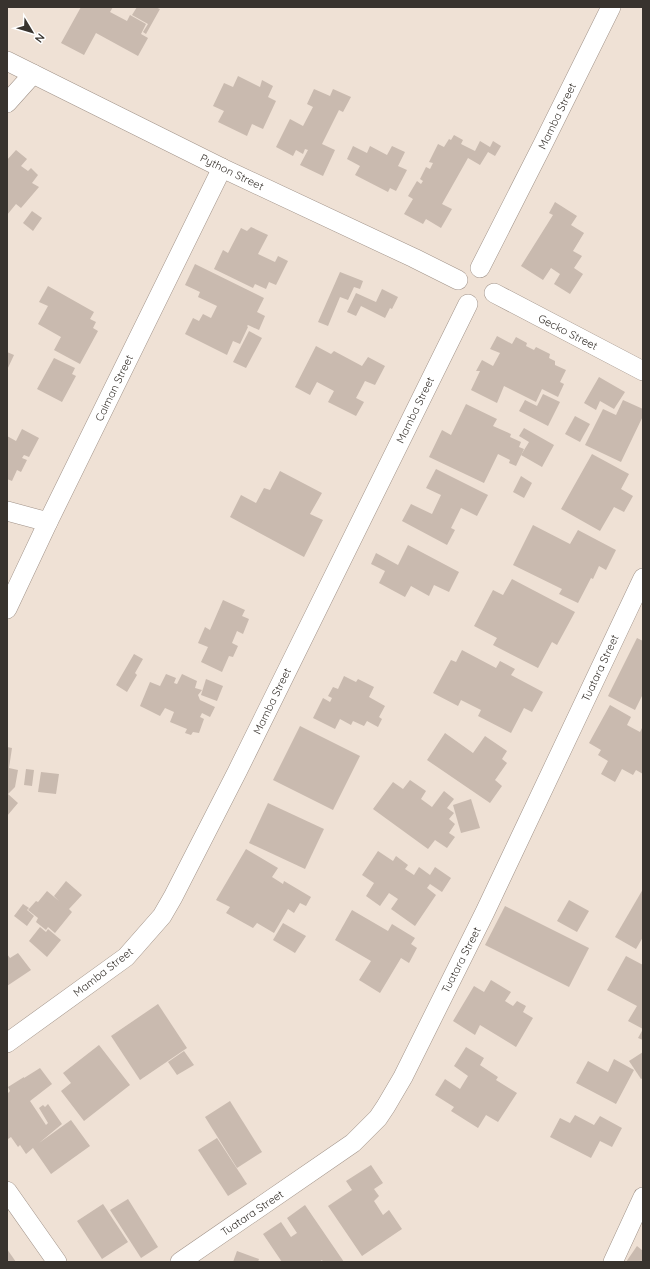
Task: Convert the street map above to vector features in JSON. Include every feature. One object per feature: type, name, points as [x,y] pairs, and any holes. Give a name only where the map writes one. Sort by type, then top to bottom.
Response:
[{"type":"street","name":"Mamba Street","points":[[480,268],[611,7]]},
{"type":"street","name":"Python Street","points":[[7,61],[222,168],[458,280]]},
{"type":"street","points":[[7,103],[33,74]]},
{"type":"street","name":"Caiman Street","points":[[7,609],[48,522],[222,168]]},
{"type":"street","points":[[473,267],[485,269],[492,275],[495,284],[494,293],[489,300],[481,305],[468,304],[460,296],[457,286],[458,280],[460,275],[473,267]]},
{"type":"street","name":"Gecko Street","points":[[494,293],[643,371]]},
{"type":"street","name":"Mamba Street","points":[[7,1043],[126,957],[162,916],[173,898],[238,772],[468,304]]},
{"type":"street","points":[[7,511],[48,522]]},
{"type":"street","name":"Tuatara Street","points":[[180,1262],[353,1143],[378,1118],[403,1077],[485,912],[643,578]]},
{"type":"street","points":[[7,1191],[57,1262]]},
{"type":"street","points":[[613,1262],[643,1197]]},
{"type":"building","points":[[81,7],[113,7],[110,12],[127,21],[130,15],[146,24],[141,34],[148,38],[138,56],[96,33],[84,55],[61,43]]},
{"type":"building","points":[[137,7],[155,7],[160,9],[146,34],[143,32],[148,24],[132,15]]},
{"type":"building","points":[[238,76],[260,87],[262,80],[273,86],[268,97],[276,101],[263,129],[252,124],[247,136],[218,122],[224,111],[213,106],[224,83],[233,87]]},
{"type":"building","points":[[314,89],[330,96],[333,89],[351,97],[343,112],[339,110],[322,144],[335,150],[323,176],[300,165],[308,150],[305,149],[303,154],[296,150],[293,156],[276,147],[290,119],[303,126],[313,107],[307,104]]},
{"type":"building","points":[[454,135],[463,140],[461,144],[475,151],[480,141],[490,147],[493,141],[501,146],[495,156],[488,152],[480,165],[468,158],[442,204],[452,209],[441,228],[426,219],[423,224],[404,214],[413,199],[408,196],[417,181],[421,184],[423,181],[420,179],[426,167],[430,169],[433,163],[429,162],[438,144],[444,147],[449,139],[451,140]]},
{"type":"building","points":[[353,146],[367,153],[370,146],[387,155],[392,146],[405,152],[398,166],[407,170],[396,191],[390,188],[388,192],[355,175],[360,166],[347,159]]},
{"type":"building","points":[[16,150],[27,159],[21,166],[28,171],[31,168],[38,175],[32,183],[39,187],[21,208],[16,204],[7,215],[7,160]]},
{"type":"building","points":[[555,202],[577,216],[571,225],[584,233],[573,251],[582,256],[574,268],[583,274],[570,294],[554,284],[560,274],[551,268],[543,280],[521,266],[553,215],[549,213]]},
{"type":"building","points":[[32,211],[42,218],[33,231],[23,223]]},
{"type":"building","points":[[251,227],[268,235],[258,254],[275,262],[278,256],[288,261],[276,285],[269,282],[266,289],[255,284],[253,288],[214,269],[223,250],[228,253],[241,228],[247,231]]},
{"type":"building","points":[[195,264],[264,298],[257,312],[265,316],[259,330],[248,325],[240,344],[233,341],[227,355],[185,334],[193,318],[199,321],[203,314],[211,318],[217,306],[198,297],[200,292],[185,285]]},
{"type":"building","points":[[340,272],[363,281],[360,289],[354,287],[348,300],[340,297],[328,326],[318,322]]},
{"type":"building","points":[[48,286],[94,312],[90,319],[96,322],[93,328],[98,331],[80,364],[54,350],[61,337],[38,324],[48,306],[39,302]]},
{"type":"building","points":[[382,289],[398,297],[392,309],[390,308],[385,318],[361,306],[356,316],[347,312],[356,293],[376,302]]},
{"type":"building","points":[[249,331],[262,338],[246,368],[233,362]]},
{"type":"building","points":[[497,336],[512,344],[516,337],[527,343],[526,346],[534,350],[536,347],[550,354],[549,358],[555,361],[555,365],[566,370],[560,382],[564,384],[558,397],[542,389],[536,402],[504,386],[497,403],[471,390],[480,371],[476,371],[482,360],[493,366],[500,353],[490,349]]},
{"type":"building","points":[[316,346],[331,354],[334,351],[362,366],[368,357],[385,366],[375,385],[365,381],[356,398],[364,402],[356,416],[328,402],[334,391],[317,382],[310,395],[295,387]]},
{"type":"building","points":[[7,352],[14,355],[7,370]]},
{"type":"building","points":[[54,358],[75,368],[72,374],[76,376],[62,402],[37,389]]},
{"type":"building","points":[[599,377],[625,392],[614,409],[600,401],[596,410],[584,403]]},
{"type":"building","points":[[543,394],[560,402],[548,426],[519,411],[525,400],[537,406]]},
{"type":"building","points":[[623,400],[643,409],[643,416],[621,462],[585,445],[603,409],[616,415]]},
{"type":"building","points":[[466,404],[497,419],[493,426],[511,434],[510,437],[521,442],[519,447],[524,449],[516,466],[509,463],[510,460],[498,454],[484,483],[429,457],[442,430],[451,435]]},
{"type":"building","points":[[575,416],[590,424],[580,442],[565,434]]},
{"type":"building","points":[[524,428],[554,445],[542,467],[521,455],[529,442],[519,436]]},
{"type":"building","points":[[22,429],[39,438],[29,457],[24,455],[22,458],[27,460],[21,472],[17,470],[12,481],[7,479],[7,436],[16,441]]},
{"type":"building","points":[[592,454],[629,474],[621,489],[633,496],[624,512],[614,507],[600,531],[561,509]]},
{"type":"building","points":[[436,469],[488,495],[477,516],[461,508],[451,528],[455,530],[447,545],[402,521],[411,504],[432,514],[441,495],[426,488]]},
{"type":"building","points":[[280,471],[322,493],[310,514],[323,520],[304,557],[230,517],[241,495],[256,503],[264,488],[270,490]]},
{"type":"building","points":[[521,476],[532,483],[524,498],[513,492]]},
{"type":"building","points":[[533,525],[570,544],[578,530],[616,550],[606,570],[599,566],[578,603],[559,594],[562,589],[513,565]]},
{"type":"building","points":[[408,545],[459,572],[449,592],[434,585],[429,596],[411,586],[405,597],[379,583],[385,571],[371,564],[376,553],[398,565]]},
{"type":"building","points":[[512,579],[575,612],[557,645],[552,642],[538,668],[493,645],[497,638],[474,626],[493,590],[503,595]]},
{"type":"building","points":[[223,600],[245,610],[242,616],[249,619],[243,634],[237,631],[232,643],[238,646],[233,657],[229,656],[222,672],[201,662],[208,647],[198,643],[205,627],[210,630]]},
{"type":"building","points":[[637,638],[643,641],[643,694],[635,710],[608,696]]},
{"type":"building","points":[[462,650],[496,668],[500,661],[515,669],[511,675],[543,692],[532,712],[524,708],[511,733],[478,716],[481,710],[461,700],[458,706],[433,693],[451,660],[456,662]]},
{"type":"building","points":[[134,654],[143,659],[135,673],[137,675],[127,692],[116,685]]},
{"type":"building","points":[[166,674],[176,678],[174,683],[177,684],[182,674],[197,681],[195,688],[202,690],[198,695],[200,700],[215,707],[210,717],[202,713],[200,717],[204,719],[199,733],[193,732],[191,735],[185,733],[187,729],[170,722],[174,712],[165,708],[160,716],[140,706],[150,682],[160,686]]},
{"type":"building","points":[[344,676],[356,682],[358,679],[374,687],[369,697],[385,706],[379,717],[382,719],[378,727],[367,721],[364,726],[353,721],[351,725],[340,719],[335,729],[313,718],[323,698],[330,702],[332,698],[328,696],[333,687],[338,689]]},
{"type":"building","points":[[206,679],[223,686],[217,701],[201,695]]},
{"type":"building","points":[[610,705],[631,717],[627,725],[640,732],[643,726],[643,774],[636,770],[633,775],[622,769],[615,782],[601,774],[608,761],[598,755],[601,750],[589,743]]},
{"type":"building","points":[[300,726],[360,756],[333,810],[273,780]]},
{"type":"building","points":[[445,733],[473,753],[485,736],[507,751],[502,759],[507,763],[495,780],[502,786],[490,803],[427,760]]},
{"type":"building","points":[[7,747],[12,748],[9,768],[18,770],[15,787],[8,794],[18,803],[7,816]]},
{"type":"building","points":[[26,769],[34,770],[32,786],[24,785]]},
{"type":"building","points":[[41,772],[59,774],[56,794],[38,792]]},
{"type":"building","points":[[410,780],[426,791],[421,799],[432,807],[444,791],[454,799],[447,808],[454,813],[449,819],[455,824],[449,833],[455,837],[447,848],[435,840],[428,849],[373,809],[393,782],[403,789]]},
{"type":"building","points":[[471,799],[480,828],[461,833],[453,805]]},
{"type":"building","points":[[268,803],[324,829],[305,869],[249,843]]},
{"type":"building","points":[[246,849],[278,868],[272,877],[283,884],[284,881],[311,897],[306,906],[300,903],[294,913],[288,909],[274,933],[257,923],[253,928],[226,913],[230,907],[216,900]]},
{"type":"building","points":[[378,851],[393,861],[396,856],[408,865],[405,869],[414,875],[419,867],[430,875],[435,867],[451,878],[442,892],[430,884],[427,888],[436,895],[415,926],[391,909],[398,899],[389,893],[380,906],[366,896],[374,883],[362,875]]},
{"type":"building","points":[[66,881],[82,895],[69,909],[72,912],[55,933],[48,927],[46,930],[36,922],[38,918],[28,910],[36,901],[38,902],[47,891],[59,901],[54,896]]},
{"type":"building","points":[[643,889],[643,937],[636,949],[615,937]]},
{"type":"building","points":[[569,900],[589,911],[577,932],[557,921]]},
{"type":"building","points":[[23,904],[29,908],[27,910],[34,916],[27,926],[14,916]]},
{"type":"building","points":[[505,906],[589,948],[569,987],[485,945]]},
{"type":"building","points":[[352,910],[388,931],[392,924],[415,938],[411,944],[417,948],[409,963],[401,958],[380,993],[359,980],[371,961],[335,940]]},
{"type":"building","points":[[283,923],[306,936],[295,953],[273,940]]},
{"type":"building","points":[[40,927],[46,932],[48,929],[61,940],[47,957],[29,941]]},
{"type":"building","points":[[18,953],[31,970],[7,986],[7,954],[10,958]]},
{"type":"building","points":[[626,956],[643,965],[643,1029],[628,1021],[637,1006],[607,990]]},
{"type":"building","points":[[491,980],[511,992],[505,1001],[513,1006],[517,1001],[526,1006],[523,1012],[533,1018],[516,1047],[480,1025],[475,1035],[453,1021],[474,986],[484,992]]},
{"type":"building","points":[[158,1004],[187,1048],[140,1080],[111,1036]]},
{"type":"building","points":[[643,1029],[643,1040],[638,1038]]},
{"type":"building","points":[[99,1045],[130,1085],[84,1121],[61,1091],[71,1083],[63,1073]]},
{"type":"building","points":[[466,1047],[484,1058],[480,1065],[498,1077],[496,1080],[517,1093],[498,1122],[486,1115],[478,1128],[451,1111],[454,1107],[435,1095],[445,1079],[460,1089],[468,1076],[454,1066]]},
{"type":"building","points":[[184,1051],[194,1065],[177,1075],[168,1062]]},
{"type":"building","points":[[643,1052],[643,1078],[641,1079],[629,1061]]},
{"type":"building","points":[[614,1059],[634,1070],[616,1104],[576,1083],[588,1061],[608,1072]]},
{"type":"building","points":[[40,1068],[52,1084],[30,1101],[46,1125],[48,1123],[39,1108],[43,1105],[45,1107],[48,1104],[62,1124],[39,1143],[71,1120],[90,1146],[51,1174],[33,1148],[26,1154],[20,1145],[18,1147],[11,1137],[8,1139],[7,1138],[7,1094],[10,1091],[8,1087]]},
{"type":"building","points":[[230,1101],[262,1152],[237,1168],[205,1117]]},
{"type":"building","points":[[575,1115],[594,1125],[600,1116],[622,1128],[612,1147],[600,1141],[591,1158],[550,1137],[560,1118],[570,1123]]},
{"type":"building","points":[[217,1138],[247,1184],[228,1196],[198,1150]]},
{"type":"building","points":[[371,1165],[383,1183],[374,1189],[379,1196],[374,1201],[383,1215],[389,1210],[402,1229],[362,1256],[328,1206],[352,1190],[346,1181]]},
{"type":"building","points":[[128,1199],[158,1247],[141,1258],[110,1210]]},
{"type":"building","points":[[103,1204],[128,1242],[102,1259],[77,1221]]},
{"type":"building","points":[[305,1205],[344,1262],[323,1262],[322,1260],[319,1262],[282,1262],[263,1234],[281,1222],[291,1237],[297,1233],[287,1218]]},
{"type":"building","points":[[637,1246],[643,1251],[643,1262],[626,1262]]},
{"type":"building","points":[[7,1249],[16,1262],[7,1262]]},
{"type":"building","points":[[237,1251],[259,1259],[258,1262],[233,1262]]}]
